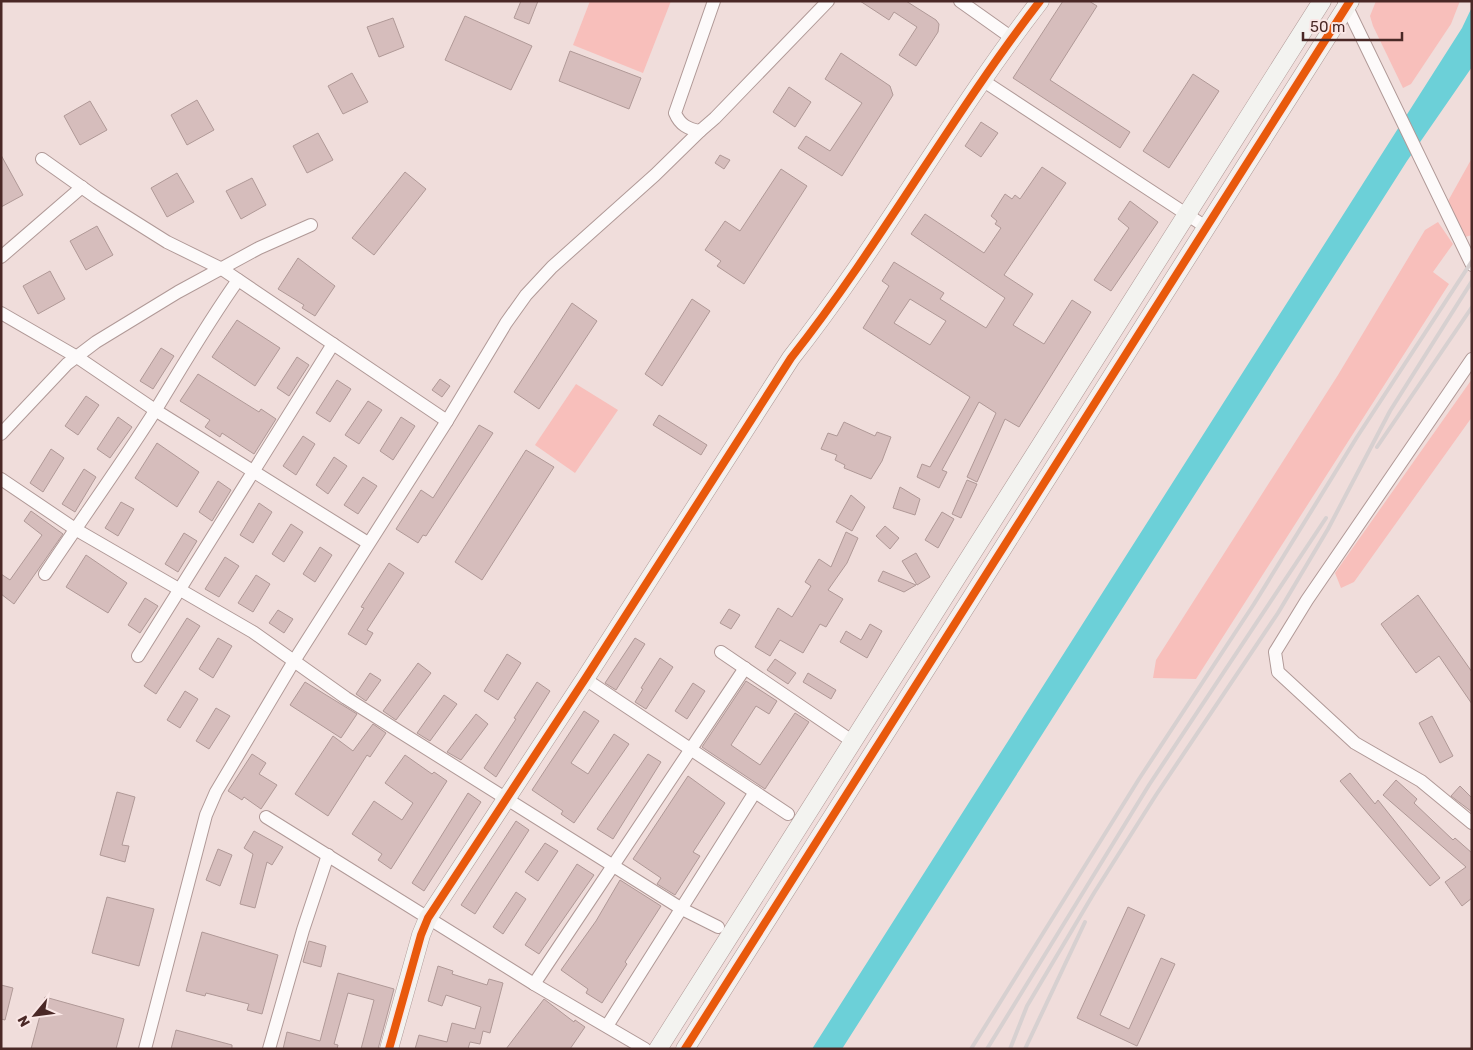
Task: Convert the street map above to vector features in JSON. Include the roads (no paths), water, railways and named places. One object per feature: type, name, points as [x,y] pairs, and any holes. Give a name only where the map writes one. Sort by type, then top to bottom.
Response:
[{"type":"street","points":[[700,130],[689,129],[678,120],[675,114],[714,1]]},
{"type":"street","points":[[145,1049],[206,815],[216,792],[294,661],[447,421],[506,323],[526,295],[552,267],[715,118],[828,1]]},
{"type":"street","points":[[960,1],[1012,38]]},
{"type":"street","points":[[389,1049],[421,935],[428,918],[585,679],[790,358],[828,310],[982,80],[1040,1]]},
{"type":"street","points":[[658,1049],[1322,1]]},
{"type":"street","points":[[685,1049],[1347,3]]},
{"type":"street","points":[[1347,3],[1472,265]]},
{"type":"street","points":[[982,80],[1206,227]]},
{"type":"street","points":[[42,159],[82,188],[167,242],[222,268],[447,421]]},
{"type":"street","points":[[1,257],[82,188]]},
{"type":"street","points":[[1,434],[77,357],[96,342],[222,268],[311,225]]},
{"type":"street","points":[[45,574],[155,410],[208,322],[238,280]]},
{"type":"street","points":[[1,313],[77,357],[155,410],[368,543]]},
{"type":"street","points":[[138,656],[333,344]]},
{"type":"street","points":[[1472,359],[1307,600],[1275,652],[1278,672],[1356,743],[1421,781],[1472,823]]},
{"type":"street","points":[[1,479],[76,528],[253,632],[346,698],[682,909],[718,927]]},
{"type":"street","points":[[721,652],[852,741]]},
{"type":"street","points":[[534,984],[689,748],[745,668]]},
{"type":"street","points":[[585,679],[788,814]]},
{"type":"street","points":[[607,1026],[755,792]]},
{"type":"street","points":[[266,817],[534,984],[646,1049]]},
{"type":"street","points":[[269,1049],[303,930],[328,855]]},
{"type":"water","points":[[1472,7],[1472,67],[1407,161],[842,1049],[812,1049],[1462,28]]},
{"type":"railway","points":[[971,1049],[1139,779],[1254,604],[1357,437],[1472,261]]},
{"type":"railway","points":[[1010,1049],[1027,1006],[1094,893],[1156,795],[1278,613],[1328,529],[1390,411],[1472,281]]},
{"type":"railway","points":[[1377,447],[1472,307]]},
{"type":"railway","points":[[987,1049],[1149,785],[1326,518]]},
{"type":"railway","points":[[1025,1049],[1085,922]]}]
